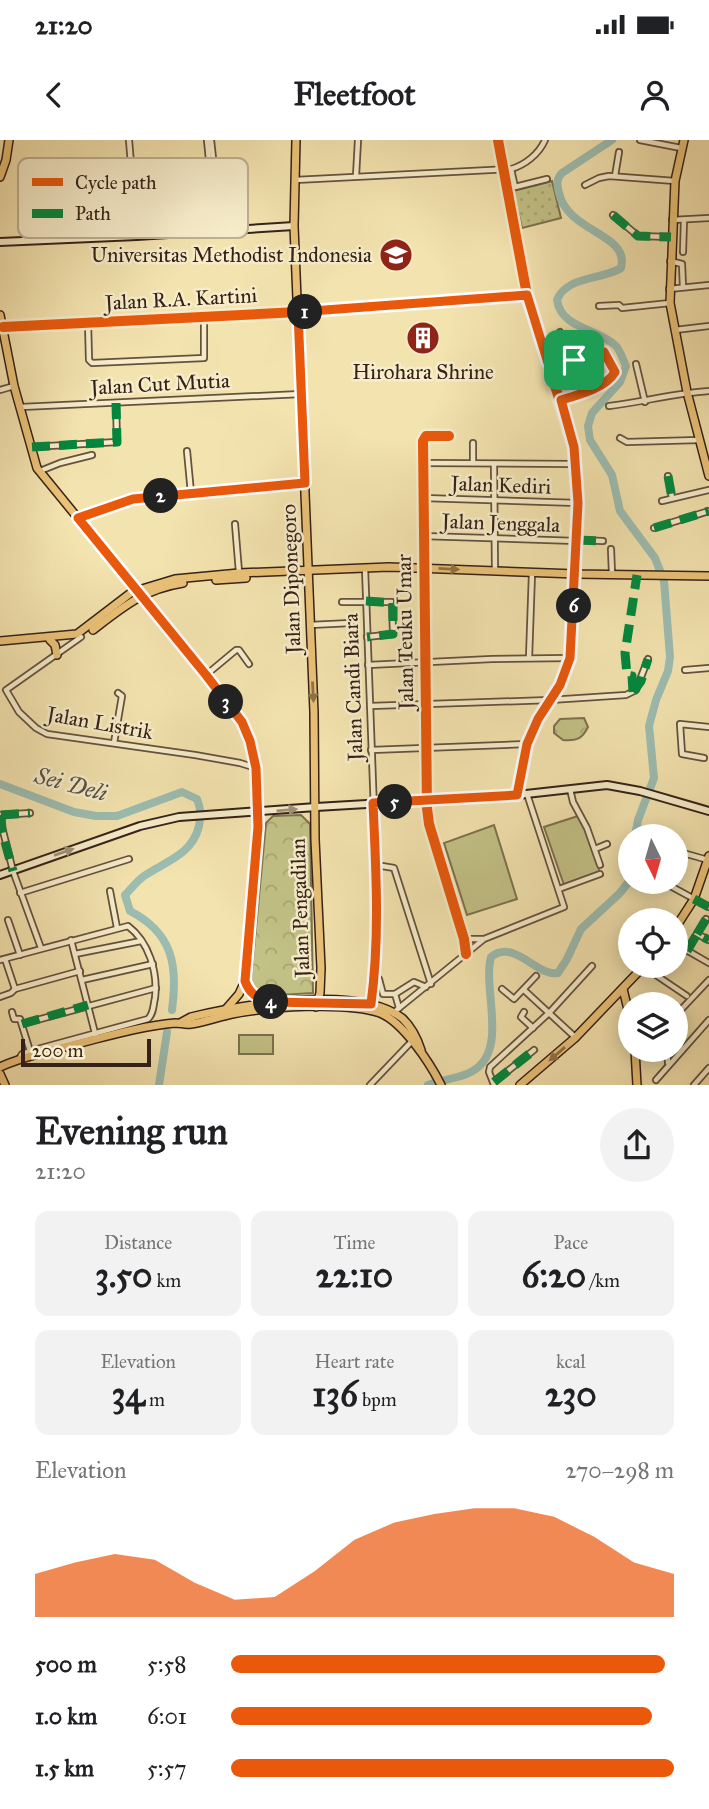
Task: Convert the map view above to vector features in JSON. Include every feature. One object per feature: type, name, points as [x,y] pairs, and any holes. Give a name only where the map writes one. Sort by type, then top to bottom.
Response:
[{"type":"main road","points":[[0,177],[11,140]]},
{"type":"main road","name":"Jalan Diponegoro","points":[[296,140],[294,226],[316,807]]},
{"type":"main road","points":[[682,144],[675,181],[672,220],[670,303],[687,392],[709,474]]},
{"type":"main road","points":[[0,148],[6,160]]},
{"type":"main road","points":[[0,315],[4,350],[37,468],[206,675],[243,725],[250,741],[256,768],[258,812],[255,875],[245,981],[239,994],[226,1009]]},
{"type":"main road","points":[[13,642],[77,634],[86,630],[125,597],[139,592],[229,577],[381,567],[709,576]]},
{"type":"main road","points":[[229,577],[239,573],[308,572]]},
{"type":"main road","points":[[124,576],[127,584],[125,597]]},
{"type":"main road","points":[[0,643],[81,637],[139,592]]},
{"type":"main road","points":[[50,640],[55,645],[57,655]]},
{"type":"main road","name":"Jalan Pengadilan","points":[[316,807],[321,968],[317,1004]]},
{"type":"main road","points":[[688,908],[707,872],[708,858]]},
{"type":"main road","points":[[520,1084],[633,978]]},
{"type":"main road","points":[[245,981],[250,993],[271,1004]]},
{"type":"main road","points":[[0,1067],[38,1052],[96,1037],[178,1023],[193,1024],[271,1004]]},
{"type":"main road","points":[[178,1023],[191,1017],[226,1009],[271,1004],[371,1004],[396,1011],[408,1024],[413,1039]]},
{"type":"main road","points":[[317,1004],[383,1014],[413,1039],[441,1084]]},
{"type":"main road","points":[[636,1062],[637,1084]]},
{"type":"main road","points":[[0,1074],[5,1084]]},
{"type":"street","points":[[129,140],[130,158]]},
{"type":"street","points":[[209,140],[211,158]]},
{"type":"street","points":[[356,176],[358,140]]},
{"type":"street","points":[[498,140],[515,187],[547,179]]},
{"type":"street","points":[[294,180],[508,169],[521,166],[533,157],[545,140]]},
{"type":"street","points":[[640,140],[682,144]]},
{"type":"street","points":[[615,176],[620,152]]},
{"type":"street","points":[[508,169],[527,295],[574,447],[578,503],[570,658],[560,685],[538,719],[527,744],[517,795]]},
{"type":"street","points":[[585,185],[599,178],[615,176],[675,181]]},
{"type":"street","points":[[613,215],[638,236],[671,237]]},
{"type":"street","points":[[672,220],[709,218]]},
{"type":"street","points":[[683,252],[684,220]]},
{"type":"street","points":[[248,228],[294,226]]},
{"type":"street","points":[[0,242],[91,238]]},
{"type":"street","points":[[670,261],[683,264],[683,288]]},
{"type":"street","points":[[669,289],[709,285]]},
{"type":"street","name":"Jalan R.A. Kartini","points":[[3,327],[298,312],[527,295]]},
{"type":"street","points":[[599,306],[619,305],[622,308],[670,303]]},
{"type":"street","points":[[88,323],[89,360],[92,363],[204,358],[204,317]]},
{"type":"street","points":[[674,331],[709,326]]},
{"type":"street","points":[[560,332],[570,356],[576,360],[604,352],[615,375],[587,391],[561,400]]},
{"type":"street","points":[[548,363],[570,356]]},
{"type":"street","points":[[636,364],[645,402]]},
{"type":"street","points":[[0,390],[14,386]]},
{"type":"street","points":[[609,406],[709,390]]},
{"type":"street","name":"Jalan Cut Mutia","points":[[20,407],[302,394]]},
{"type":"street","points":[[32,447],[117,442],[116,403]]},
{"type":"street","name":"Jalan Teuku Umar","points":[[449,436],[426,436],[423,440],[427,802],[429,824],[464,939],[466,954]]},
{"type":"street","points":[[620,438],[627,442],[699,440]]},
{"type":"street","points":[[472,463],[473,443]]},
{"type":"street","points":[[187,451],[191,493]]},
{"type":"street","points":[[40,471],[92,455]]},
{"type":"street","points":[[423,463],[575,464]]},
{"type":"street","points":[[494,464],[495,571]]},
{"type":"street","points":[[668,476],[672,498]]},
{"type":"street","points":[[78,518],[133,499],[305,483]]},
{"type":"street","points":[[662,501],[709,490]]},
{"type":"street","name":"Jalan Kediri","points":[[423,498],[578,503]]},
{"type":"street","points":[[654,528],[709,511]]},
{"type":"street","points":[[235,524],[239,573]]},
{"type":"street","name":"Jalan Jenggala","points":[[422,536],[603,541]]},
{"type":"street","points":[[611,549],[612,575]]},
{"type":"street","name":"Jalan Candi Biara","points":[[365,569],[376,865],[371,1004]]},
{"type":"street","points":[[529,658],[532,573]]},
{"type":"street","points":[[342,602],[393,603],[393,634],[367,637]]},
{"type":"street","points":[[310,625],[352,623]]},
{"type":"street","name":"Jalan Listrik","points":[[81,637],[6,690],[19,712],[36,728],[47,734],[240,762],[256,768]]},
{"type":"street","points":[[206,675],[236,650],[239,650],[249,664]]},
{"type":"street","points":[[368,665],[570,658]]},
{"type":"street","points":[[370,706],[550,701],[626,695],[633,692],[641,681],[648,659]]},
{"type":"street","points":[[685,670],[709,668]]},
{"type":"street","points":[[114,743],[122,696],[118,693]]},
{"type":"street","points":[[704,758],[682,754],[680,724],[709,727]]},
{"type":"street","points":[[371,750],[527,744]]},
{"type":"street","points":[[0,875],[140,826],[179,817],[373,803],[427,802],[613,785],[709,811]]},
{"type":"street","points":[[570,789],[600,865]]},
{"type":"street","points":[[396,1011],[484,939],[562,909],[564,905],[559,888],[527,794]]},
{"type":"street","points":[[30,813],[1,814],[2,831],[20,893],[41,948]]},
{"type":"street","points":[[594,849],[607,844]]},
{"type":"street","points":[[688,854],[708,858]]},
{"type":"street","points":[[20,893],[129,859]]},
{"type":"street","points":[[376,865],[394,868],[428,986]]},
{"type":"street","points":[[559,888],[600,874]]},
{"type":"street","points":[[110,891],[116,928]]},
{"type":"street","points":[[685,894],[709,907]]},
{"type":"street","points":[[688,949],[706,919]]},
{"type":"street","points":[[8,920],[20,955]]},
{"type":"street","points":[[15,989],[2,959],[20,955],[41,948],[71,940],[116,928],[130,926],[153,964],[156,988],[150,1017],[96,1037],[71,940]]},
{"type":"street","points":[[697,934],[709,940]]},
{"type":"street","points":[[464,939],[484,939]]},
{"type":"street","points":[[75,954],[141,941]]},
{"type":"street","points":[[688,952],[709,962]]},
{"type":"street","points":[[82,980],[153,964]]},
{"type":"street","points":[[534,1050],[494,1083],[489,1072],[490,1067],[550,1012],[592,967]]},
{"type":"street","points":[[0,997],[15,989],[80,971]]},
{"type":"street","points":[[374,974],[379,979],[383,994],[395,994],[414,982],[428,986]]},
{"type":"street","points":[[502,989],[513,999],[536,976]]},
{"type":"street","points":[[660,978],[681,992]]},
{"type":"street","points":[[688,1002],[709,979]]},
{"type":"street","points":[[22,1024],[156,988]]},
{"type":"street","points":[[524,990],[573,1035]]},
{"type":"street","points":[[395,994],[396,1011]]},
{"type":"street","points":[[12,1012],[14,1019],[20,1019],[30,1051]]},
{"type":"street","points":[[524,1012],[521,1017],[533,1028]]},
{"type":"street","points":[[656,1080],[668,1063],[709,1020]]},
{"type":"street","points":[[370,1084],[413,1039]]},
{"type":"street","points":[[19,1059],[22,1054],[30,1051],[38,1052]]},
{"type":"street","points":[[694,1084],[709,1068]]},
{"type":"green space","points":[[552,181],[561,218],[522,228],[513,191]]},
{"type":"green space","points":[[584,718],[588,727],[579,738],[563,740],[554,733],[554,726],[560,719]]},
{"type":"green space","points":[[301,815],[310,824],[313,993],[263,996],[250,991],[266,823],[273,816]]},
{"type":"green space","points":[[578,816],[584,823],[600,873],[564,885],[544,827]]},
{"type":"green space","points":[[494,825],[517,899],[467,915],[444,843]]},
{"type":"green space","points":[[239,1035],[273,1035],[273,1054],[239,1054]]},
{"type":"waterway","points":[[612,140],[562,173],[557,185],[565,206],[574,217],[616,247],[621,256],[621,268],[576,282],[562,292],[557,300],[565,317],[616,346],[626,366],[620,382],[592,413],[588,426],[590,440],[612,475],[620,511],[655,558],[664,581],[670,657],[668,671],[649,726],[654,778],[637,824]]},
{"type":"waterway","name":"Sei Deli","points":[[0,784],[74,812],[96,816],[117,816],[182,792],[197,799],[200,822],[191,844],[141,878],[125,895],[130,911],[156,930],[169,952],[174,979],[172,1010]]},
{"type":"waterway","points":[[428,1085],[471,1072],[483,1062],[489,1050],[492,1035],[489,971],[491,957],[500,952],[508,952],[542,970],[558,973],[581,929],[619,894]]},
{"type":"waterway","name":"Sei Deli","points":[[159,1085],[167,1032]]},
{"type":"marked path","points":[[613,215],[638,236],[671,237]]},
{"type":"marked path","points":[[32,447],[117,442],[116,403]]},
{"type":"marked path","points":[[668,476],[672,498]]},
{"type":"marked path","points":[[654,528],[709,511]]},
{"type":"marked path","points":[[578,540],[603,541]]},
{"type":"marked path","points":[[633,692],[632,676],[627,675],[625,653],[637,575]]},
{"type":"marked path","points":[[366,601],[393,603],[393,634],[367,637]]},
{"type":"marked path","points":[[633,692],[641,681],[648,659]]},
{"type":"marked path","points":[[1,815],[30,813]]},
{"type":"marked path","points":[[1,815],[2,831],[13,871]]},
{"type":"marked path","points":[[694,899],[709,907]]},
{"type":"marked path","points":[[697,934],[706,919]]},
{"type":"marked path","points":[[688,949],[697,934],[709,940]]},
{"type":"marked path","points":[[22,1024],[88,1005]]},
{"type":"marked path","points":[[494,1082],[534,1050]]},
{"type":"cycle path","points":[[498,140],[527,295],[574,447],[578,503],[570,658],[560,685],[538,719],[527,744],[517,795]]},
{"type":"cycle path","points":[[3,327],[298,312],[527,295]]},
{"type":"cycle path","points":[[449,436],[426,436],[423,441],[427,808],[429,824],[464,939],[466,954]]},
{"type":"place","name":"Universitas Methodist Indonesia","points":[[396,255]]},
{"type":"place","name":"Hirohara Shrine","points":[[423,338]]},
{"type":"route","points":[[527,295],[548,363],[570,356],[574,360],[604,352],[615,375],[587,391],[561,400],[574,447],[578,503],[570,658],[560,685],[538,719],[527,744],[517,795],[373,803],[377,909],[376,964],[371,1004],[271,1002],[256,997],[250,993],[245,981],[258,827],[255,756],[250,741],[242,722],[206,675],[78,518],[133,499],[305,483],[298,312],[527,295]]}]
